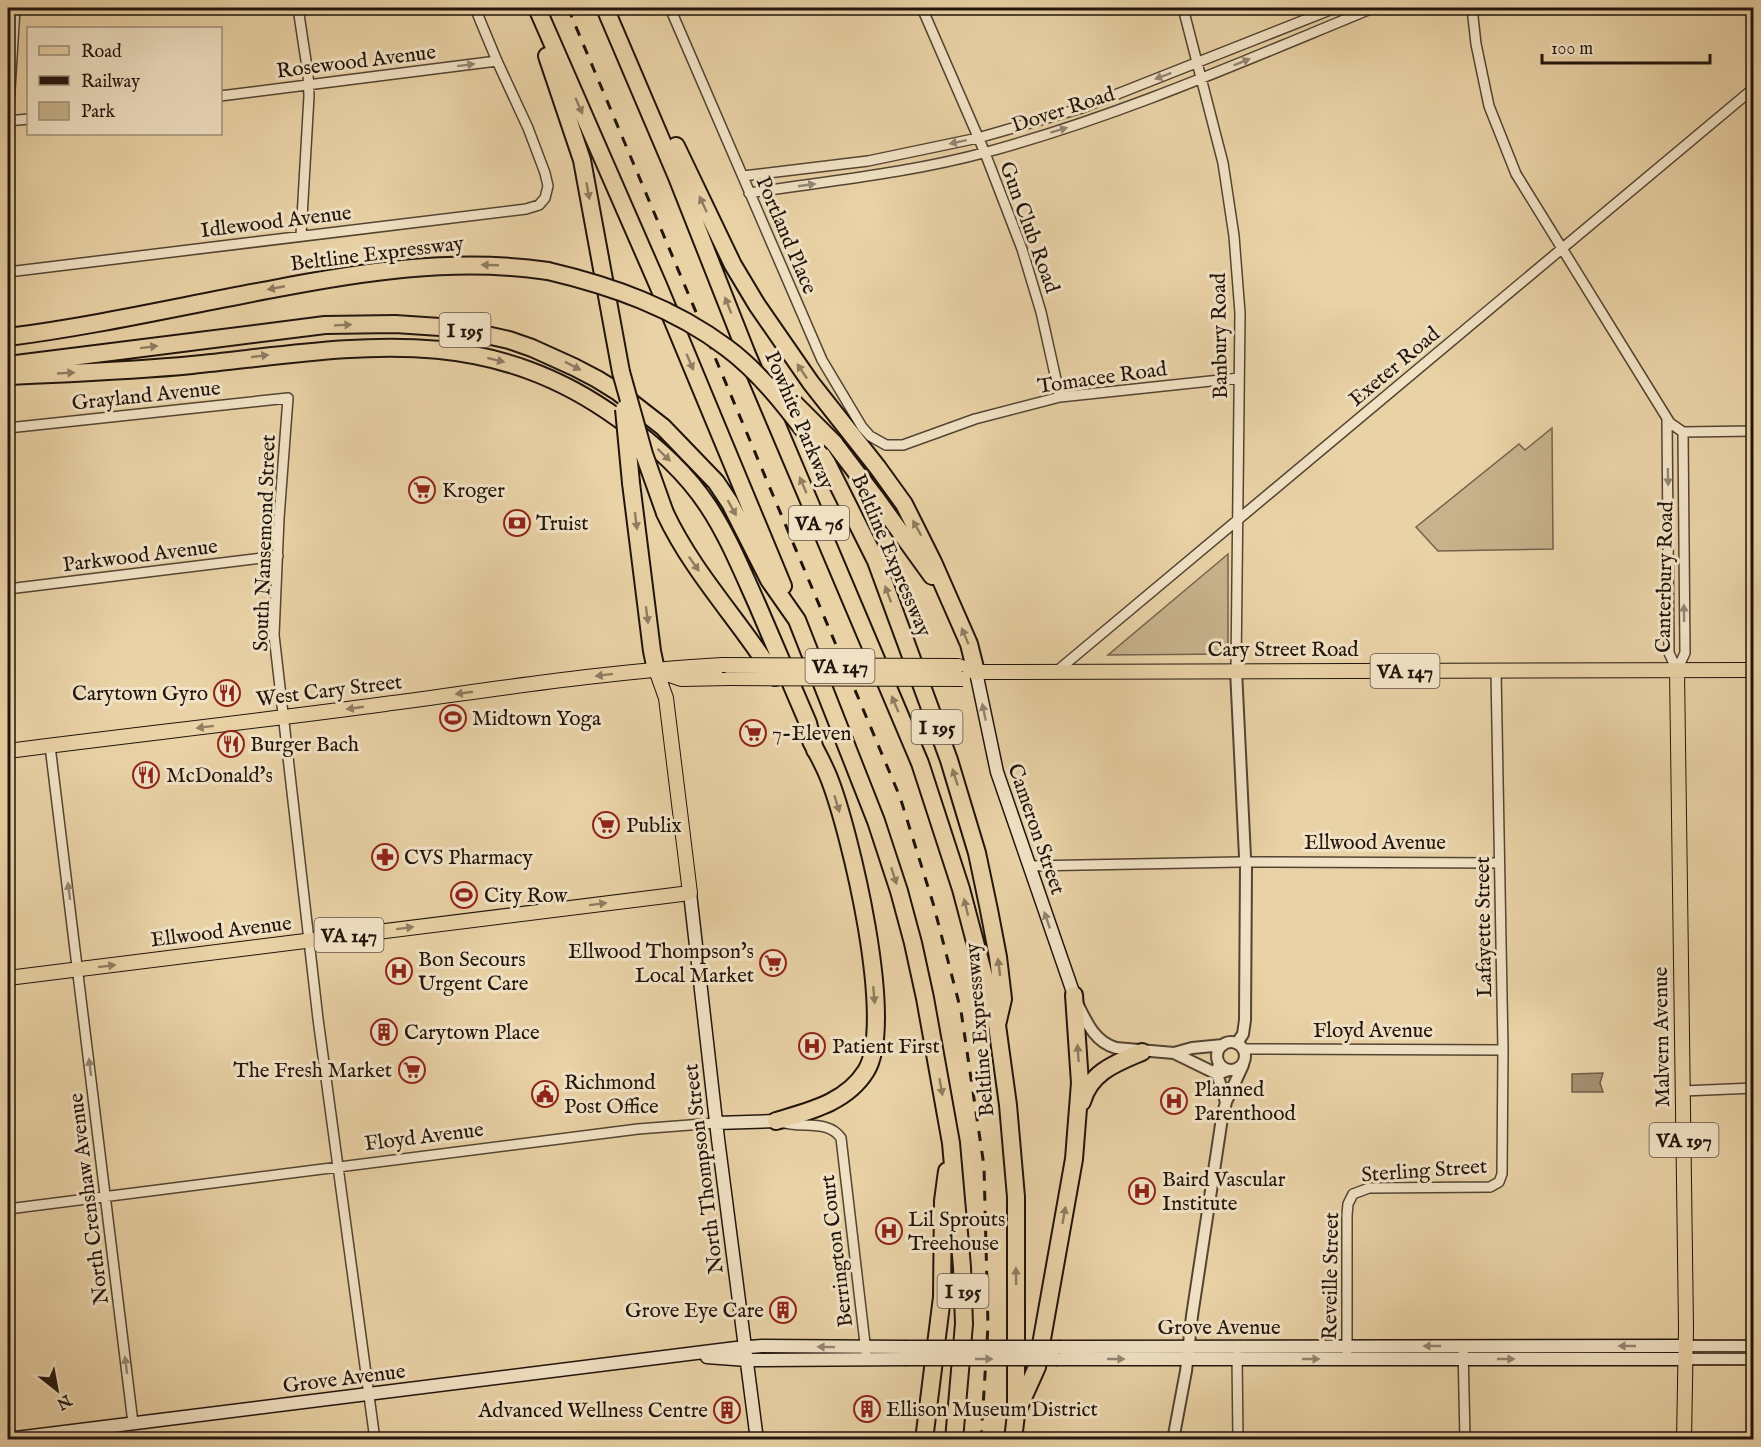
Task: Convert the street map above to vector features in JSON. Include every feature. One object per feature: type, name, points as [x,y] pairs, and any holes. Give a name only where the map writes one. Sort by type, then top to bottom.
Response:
[{"type":"highway","name":"Powhite Parkway","points":[[605,8],[677,177],[746,352],[920,763],[961,888],[998,1025]]},
{"type":"highway","points":[[538,11],[543,44],[582,160],[621,372],[644,454],[665,513],[688,555],[756,646],[796,711],[829,777],[862,899],[869,939],[876,1010],[876,1039],[873,1057],[866,1071],[845,1094],[816,1109],[776,1121]]},
{"type":"highway","name":"VA 76","points":[[538,11],[658,285],[797,620]]},
{"type":"highway","points":[[615,31],[644,81],[733,264],[811,383],[878,468],[904,504],[921,535],[969,644],[966,672]]},
{"type":"highway","name":"Beltline Expressway","points":[[8,337],[62,330],[280,287],[359,274],[438,265],[511,265],[589,281],[662,308],[696,327],[746,363],[792,414],[828,463],[876,561],[963,803],[977,854],[998,957],[1003,999],[998,1025],[1016,1197],[1016,1414],[1013,1440]]},
{"type":"highway","name":"Beltline Expressway","points":[[8,365],[274,331],[352,324],[426,325],[455,328],[509,340],[532,348],[574,367],[618,392],[663,427],[716,482],[730,503],[769,580],[797,620],[876,821],[899,891],[925,998],[951,1143],[962,1267],[964,1324],[954,1440]]},
{"type":"highway","points":[[8,376],[148,368],[313,350],[386,346],[443,350],[495,359],[540,374],[607,410],[656,447],[692,484],[708,506],[740,566],[808,723],[815,750]]},
{"type":"highway","points":[[746,363],[798,406],[834,443],[950,601]]},
{"type":"highway","points":[[621,372],[631,483],[651,651],[656,670]]},
{"type":"highway","points":[[1016,1414],[1037,1366],[1074,1159],[1080,1083],[1074,995]]},
{"type":"highway","points":[[1079,1112],[1087,1089],[1099,1073],[1142,1052]]},
{"type":"highway","points":[[924,1440],[942,1298],[943,1201],[951,1143]]},
{"type":"main road","name":"West Cary Street","points":[[8,751],[284,718],[680,666],[722,665],[966,672]]},
{"type":"main road","name":"West Cary Street","points":[[656,670],[681,678],[966,672]]},
{"type":"main road","points":[[656,670],[666,698],[690,893]]},
{"type":"main road","name":"Malvern Avenue","points":[[1677,670],[1686,1353],[1684,1440]]},
{"type":"main road","name":"Cary Street Road","points":[[966,672],[1754,670]]},
{"type":"main road","name":"Cameron Street","points":[[966,672],[997,772],[1074,995]]},
{"type":"main road","name":"Ellwood Avenue","points":[[8,978],[690,893]]},
{"type":"main road","name":"North Thompson Street","points":[[690,893],[758,1440]]},
{"type":"main road","name":"Floyd Avenue","points":[[717,1123],[776,1121]]},
{"type":"main road","name":"Grove Avenue","points":[[1237,1353],[1347,1346],[1463,1353]]},
{"type":"main road","name":"Grove Avenue","points":[[8,1439],[83,1435],[133,1423],[745,1347],[866,1353],[1237,1353],[1347,1359],[1463,1353],[1686,1353]]},
{"type":"main road","name":"Grove Avenue","points":[[685,1355],[747,1360],[866,1353]]},
{"type":"street","points":[[15,8],[8,122],[27,119]]},
{"type":"street","points":[[298,8],[309,85],[301,235]]},
{"type":"street","points":[[475,8],[497,61]]},
{"type":"street","name":"Portland Place","points":[[670,8],[822,360],[862,427],[877,441],[894,446],[903,445]]},
{"type":"street","name":"Gun Club Road","points":[[922,8],[985,153],[1023,249],[1041,312],[1060,397]]},
{"type":"street","name":"Banbury Road","points":[[1183,8],[1223,163],[1234,236],[1240,313],[1236,670]]},
{"type":"street","name":"Dover Road","points":[[743,176],[868,161],[978,138],[1082,108],[1335,8]]},
{"type":"street","name":"Dover Road","points":[[750,193],[880,174],[985,153],[1086,122],[1202,78],[1373,8]]},
{"type":"street","points":[[1472,8],[1476,44],[1489,106],[1516,174],[1667,418],[1683,432],[1754,431]]},
{"type":"street","name":"Rosewood Avenue","points":[[222,96],[497,61]]},
{"type":"street","name":"Idlewood Avenue","points":[[8,272],[526,209],[538,205],[545,198],[548,186],[545,173],[528,128],[497,61]]},
{"type":"street","name":"Exeter Road","points":[[1057,671],[1754,88]]},
{"type":"street","name":"Tomacee Road","points":[[903,445],[975,419],[1060,397],[1239,378]]},
{"type":"street","name":"Grayland Avenue","points":[[8,428],[288,398]]},
{"type":"street","name":"South Nansemond Street","points":[[288,398],[274,635],[338,1167],[375,1440]]},
{"type":"street","name":"Canterbury Road","points":[[1667,418],[1669,653],[1677,670]]},
{"type":"street","name":"Canterbury Road","points":[[1677,670],[1685,653],[1683,432]]},
{"type":"street","name":"Parkwood Avenue","points":[[8,589],[278,556]]},
{"type":"street","points":[[1236,670],[1245,862],[1245,1020],[1240,1046]]},
{"type":"street","name":"Lafayette Street","points":[[1496,671],[1503,1050],[1502,1167],[1499,1182]]},
{"type":"street","name":"North Crenshaw Avenue","points":[[50,746],[133,1423]]},
{"type":"street","name":"Ellwood Avenue","points":[[1029,866],[1245,862],[1499,863]]},
{"type":"street","points":[[1074,995],[1091,1029],[1102,1043],[1116,1048],[1142,1052],[1174,1053],[1229,1070],[1243,1065]]},
{"type":"street","points":[[1173,1440],[1226,1101],[1246,1056],[1240,1046],[1229,1042],[1174,1053]]},
{"type":"street","points":[[1222,1045],[1217,1055],[1226,1101]]},
{"type":"street","name":"Floyd Avenue","points":[[1240,1046],[1503,1050]]},
{"type":"street","points":[[1683,1091],[1754,1088]]},
{"type":"street","name":"Floyd Avenue","points":[[776,1121],[791,1125],[828,1126],[841,1138]]},
{"type":"street","name":"Floyd Avenue","points":[[8,1209],[627,1130],[717,1123]]},
{"type":"street","name":"Berrington Court","points":[[841,1138],[866,1353]]},
{"type":"street","name":"Sterling Street","points":[[1353,1194],[1369,1188],[1477,1188],[1490,1187],[1499,1182]]},
{"type":"street","name":"Reveille Street","points":[[1347,1359],[1347,1215],[1348,1204],[1353,1194]]},
{"type":"street","name":"Grove Avenue","points":[[1686,1353],[1754,1346]]},
{"type":"street","points":[[1237,1353],[1238,1440]]},
{"type":"street","points":[[1463,1353],[1465,1440]]},
{"type":"street","name":"Grove Avenue","points":[[1686,1353],[1754,1359]]},
{"type":"green space","points":[[1552,428],[1553,549],[1438,551],[1416,527],[1519,444],[1525,450]]},
{"type":"green space","points":[[1228,554],[1228,654],[1108,655]]},
{"type":"shaded area","points":[[1603,1073],[1600,1083],[1603,1092],[1572,1092],[1572,1074]]},
{"type":"railway","points":[[568,8],[900,797],[933,903],[961,1011],[984,1166],[988,1326],[981,1440]]},
{"type":"place","name":"Kroger","points":[[422,490]]},
{"type":"place","name":"Truist","points":[[517,523]]},
{"type":"place","name":"Carytown Gyro","points":[[227,693]]},
{"type":"place","name":"Midtown Yoga","points":[[453,718]]},
{"type":"place","name":"7-Eleven","points":[[753,733]]},
{"type":"place","name":"Burger Bach","points":[[231,744]]},
{"type":"place","name":"McDonald's","points":[[146,775]]},
{"type":"place","name":"Publix","points":[[606,825]]},
{"type":"place","name":"CVS Pharmacy","points":[[385,857]]},
{"type":"place","name":"City Row","points":[[464,895]]},
{"type":"place","name":"Ellwood Thompson's Local Market","points":[[773,963]]},
{"type":"place","name":"Bon Secours Urgent Care","points":[[399,971]]},
{"type":"place","name":"Carytown Place","points":[[384,1032]]},
{"type":"place","name":"Patient First","points":[[812,1046]]},
{"type":"place","name":"The Fresh Market","points":[[412,1070]]},
{"type":"place","name":"Richmond Post Office","points":[[545,1094]]},
{"type":"place","name":"Planned Parenthood","points":[[1174,1101]]},
{"type":"place","name":"Baird Vascular Institute","points":[[1142,1191]]},
{"type":"place","name":"Lil Sprouts Treehouse","points":[[889,1231]]},
{"type":"place","name":"Grove Eye Care","points":[[783,1310]]},
{"type":"place","name":"Ellison Museum District","points":[[867,1409]]},
{"type":"place","name":"Advanced Wellness Centre","points":[[727,1410]]}]
